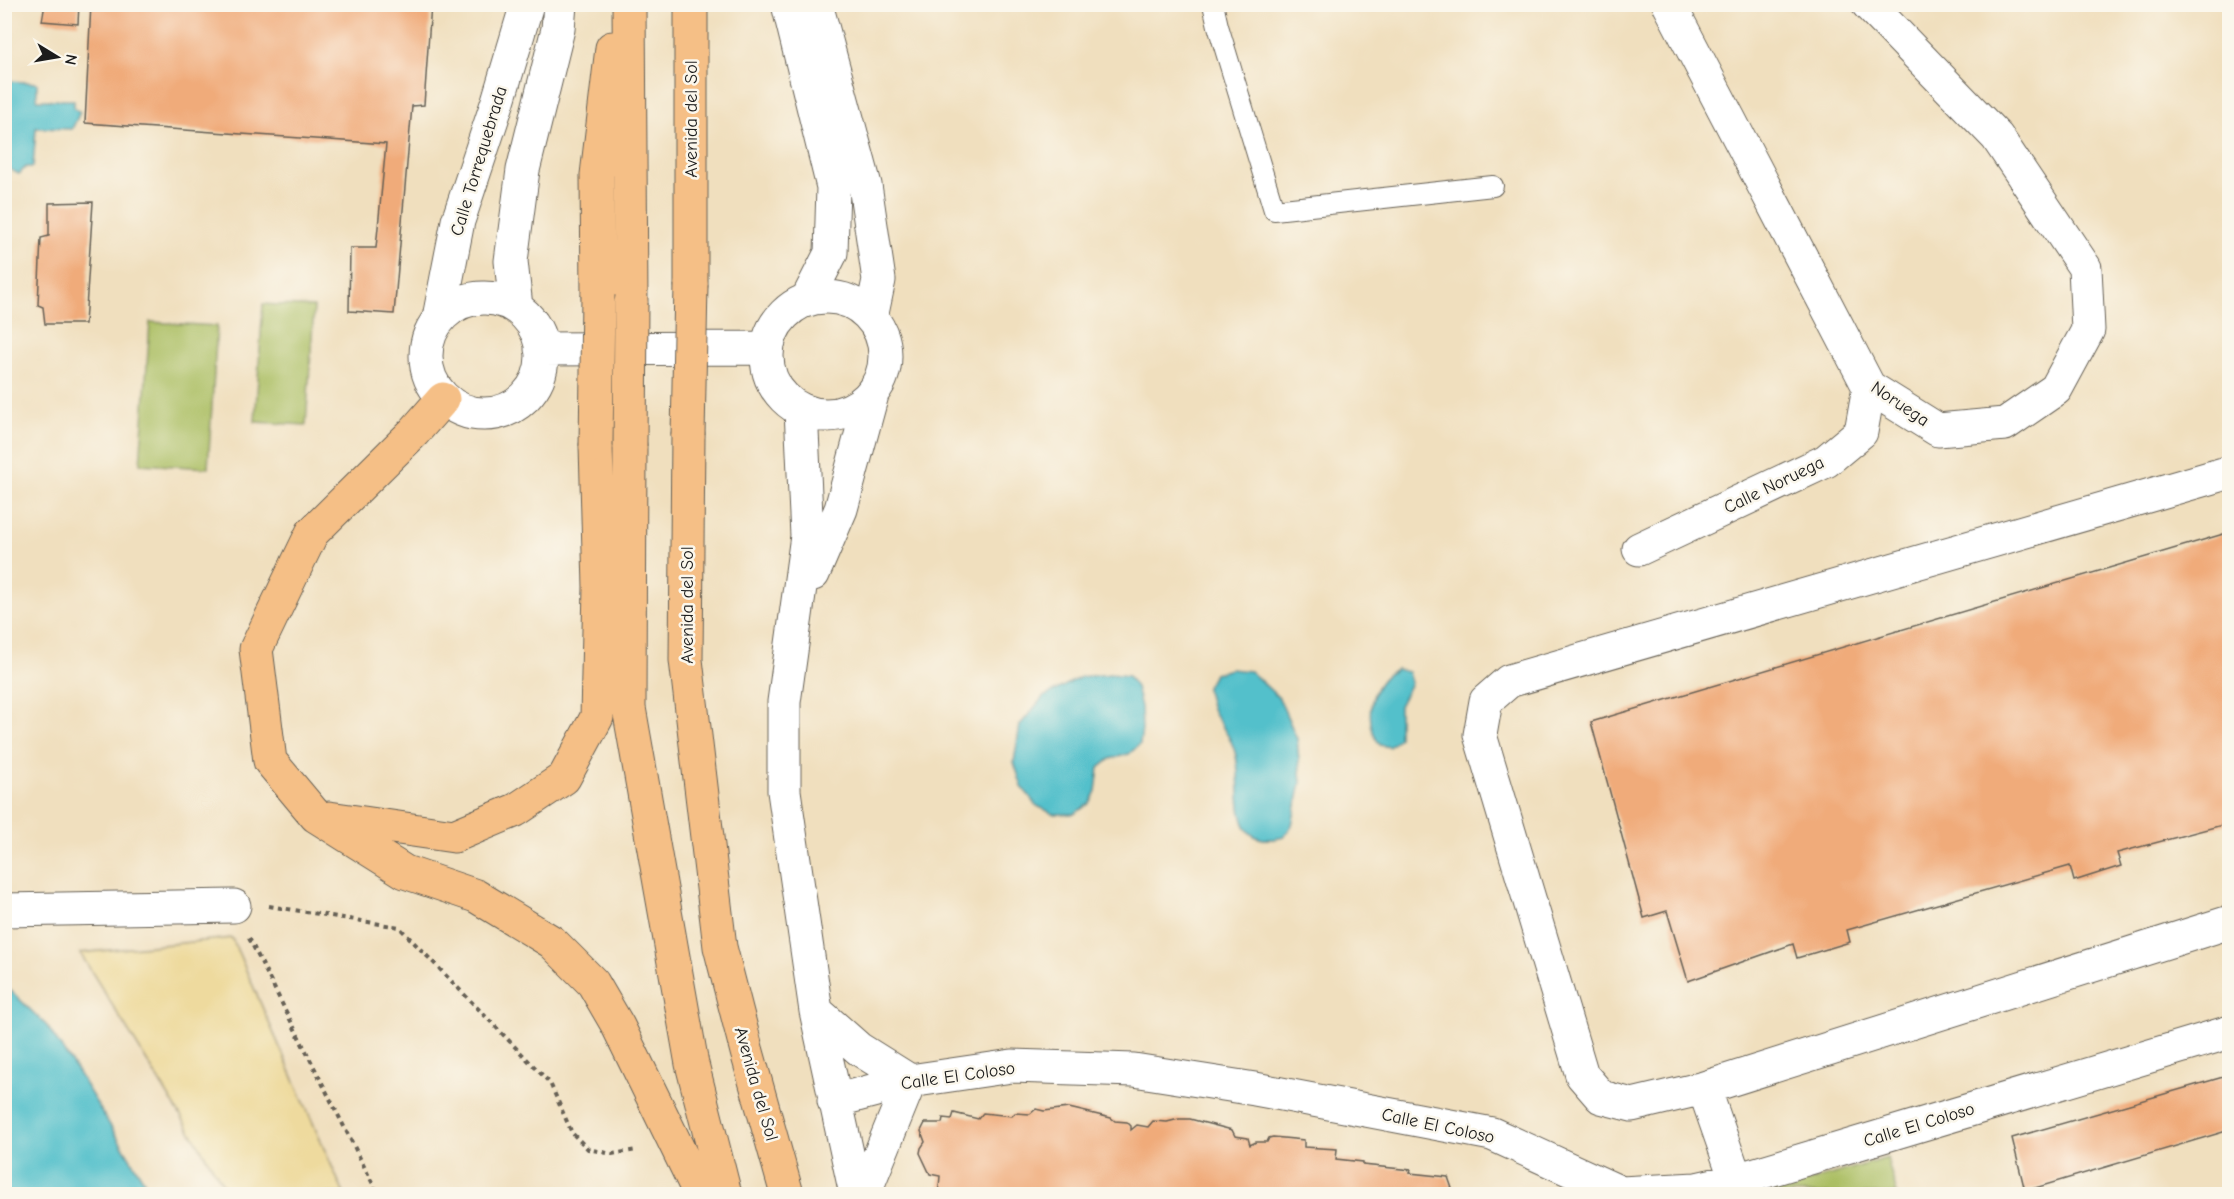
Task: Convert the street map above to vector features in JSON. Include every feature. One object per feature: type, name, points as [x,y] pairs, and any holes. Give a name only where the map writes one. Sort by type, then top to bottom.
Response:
[{"type":"main road","points":[[315,816],[454,836],[516,810],[564,778],[597,717],[600,587],[596,446],[597,175],[617,4]]},
{"type":"main road","points":[[629,4],[631,303],[629,708],[692,1064],[724,1194]]},
{"type":"main road","name":"Avenida del Sol","points":[[691,4],[691,285],[686,660],[720,947],[747,1052],[788,1194]]},
{"type":"main road","points":[[443,399],[414,432],[312,533],[256,649],[270,761],[315,816],[405,872],[476,896],[552,942],[593,983],[618,1026],[700,1194]]},
{"type":"street","name":"Calle Torrequebrada","points":[[439,318],[458,221],[527,4]]},
{"type":"street","points":[[516,307],[511,261],[523,170],[558,29],[560,4]]},
{"type":"street","points":[[788,4],[833,187],[831,253],[807,300]]},
{"type":"street","points":[[816,4],[865,184],[879,280],[871,318]]},
{"type":"street","name":"Noruega","points":[[1668,4],[1869,387],[1938,430],[2005,424],[2056,389],[2088,330],[2085,268],[1997,137],[1868,4]]},
{"type":"street","points":[[825,297],[842,299],[858,306],[871,318],[880,331],[884,346],[884,362],[881,378],[873,391],[859,405],[841,413],[821,415],[801,410],[786,400],[774,385],[767,366],[767,348],[780,318],[792,307],[807,300],[825,297]]},
{"type":"street","points":[[483,298],[500,300],[516,307],[528,318],[537,332],[541,349],[541,367],[535,383],[524,398],[510,408],[493,414],[475,414],[458,409],[443,399],[432,385],[426,368],[426,351],[430,333],[439,318],[452,307],[466,300],[483,298]]},
{"type":"street","points":[[541,349],[767,348]]},
{"type":"street","name":"Calle Noruega","points":[[1639,549],[1826,461],[1861,432],[1869,387]]},
{"type":"street","points":[[794,617],[841,509],[873,391]]},
{"type":"street","points":[[801,410],[807,536],[784,702],[784,791],[816,1011],[856,1194]]},
{"type":"street","points":[[2229,472],[1509,681],[1486,701],[1480,735],[1582,1075],[1601,1097],[1632,1105],[1704,1088],[2229,922]]},
{"type":"street","points":[[4,910],[234,906]]},
{"type":"street","points":[[816,1011],[860,1049],[910,1081],[864,1194]]},
{"type":"street","name":"Calle El Coloso","points":[[834,1101],[910,1081],[1012,1066],[1134,1070],[1255,1089],[1492,1134],[1621,1193],[1696,1189],[1736,1180],[2229,1032]]},
{"type":"street","points":[[1704,1088],[1736,1180]]},
{"type":"lane","points":[[1214,4],[1218,26],[1274,210],[1493,186]]},
{"type":"path","points":[[378,1194],[234,906],[279,906],[399,927],[550,1083],[572,1133],[588,1149],[612,1154],[646,1148]]},
{"type":"green space","points":[[263,304],[314,307],[306,425],[255,422]]},
{"type":"green space","points":[[150,322],[217,326],[208,468],[140,464]]},
{"type":"green space","points":[[1887,1158],[1897,1194],[1773,1194],[1772,1192]]},
{"type":"sand","points":[[232,938],[344,1194],[229,1194],[80,953]]},
{"type":"water","points":[[10,81],[37,83],[37,100],[74,100],[74,108],[80,112],[72,129],[36,128],[33,167],[26,167],[19,174],[5,167],[5,99],[8,97]]},
{"type":"water","points":[[1230,669],[1250,671],[1279,698],[1297,739],[1301,783],[1292,825],[1284,837],[1265,839],[1252,835],[1245,825],[1241,812],[1235,752],[1213,711],[1206,689],[1214,674]]},
{"type":"water","points":[[1396,669],[1408,672],[1411,683],[1399,706],[1399,738],[1389,747],[1380,745],[1370,714],[1380,683]]},
{"type":"water","points":[[1111,674],[1128,676],[1136,687],[1141,707],[1140,744],[1129,754],[1110,759],[1099,768],[1096,791],[1090,803],[1074,814],[1054,814],[1037,806],[1022,787],[1014,762],[1020,725],[1043,697],[1081,677]]},
{"type":"water","points":[[5,989],[11,991],[47,1026],[152,1194],[5,1194]]},
{"type":"building","points":[[45,4],[79,4],[78,24],[42,21]]},
{"type":"building","points":[[91,4],[431,4],[424,105],[412,106],[394,314],[349,311],[350,248],[376,248],[386,144],[85,123]]},
{"type":"building","points":[[93,202],[85,324],[45,324],[43,307],[38,305],[41,238],[49,236],[49,203]]},
{"type":"building","points":[[2230,532],[2230,823],[2117,853],[2121,866],[2074,881],[2070,866],[1847,930],[1850,942],[1797,958],[1793,944],[1688,981],[1667,911],[1644,918],[1591,722]]},
{"type":"building","points":[[2230,1075],[2230,1130],[2025,1191],[2012,1138]]},
{"type":"building","points":[[1069,1108],[1115,1121],[1127,1122],[1131,1130],[1137,1125],[1148,1127],[1153,1121],[1190,1119],[1232,1130],[1235,1136],[1248,1138],[1250,1145],[1256,1142],[1267,1142],[1273,1137],[1304,1140],[1304,1147],[1337,1149],[1336,1159],[1363,1162],[1363,1165],[1411,1170],[1410,1173],[1448,1177],[1454,1194],[943,1194],[939,1187],[940,1176],[930,1174],[920,1153],[925,1142],[921,1131],[925,1123],[942,1123],[943,1118],[952,1119],[954,1113],[978,1119],[983,1113],[1012,1116],[1015,1113],[1030,1114],[1036,1109],[1044,1111]]}]
